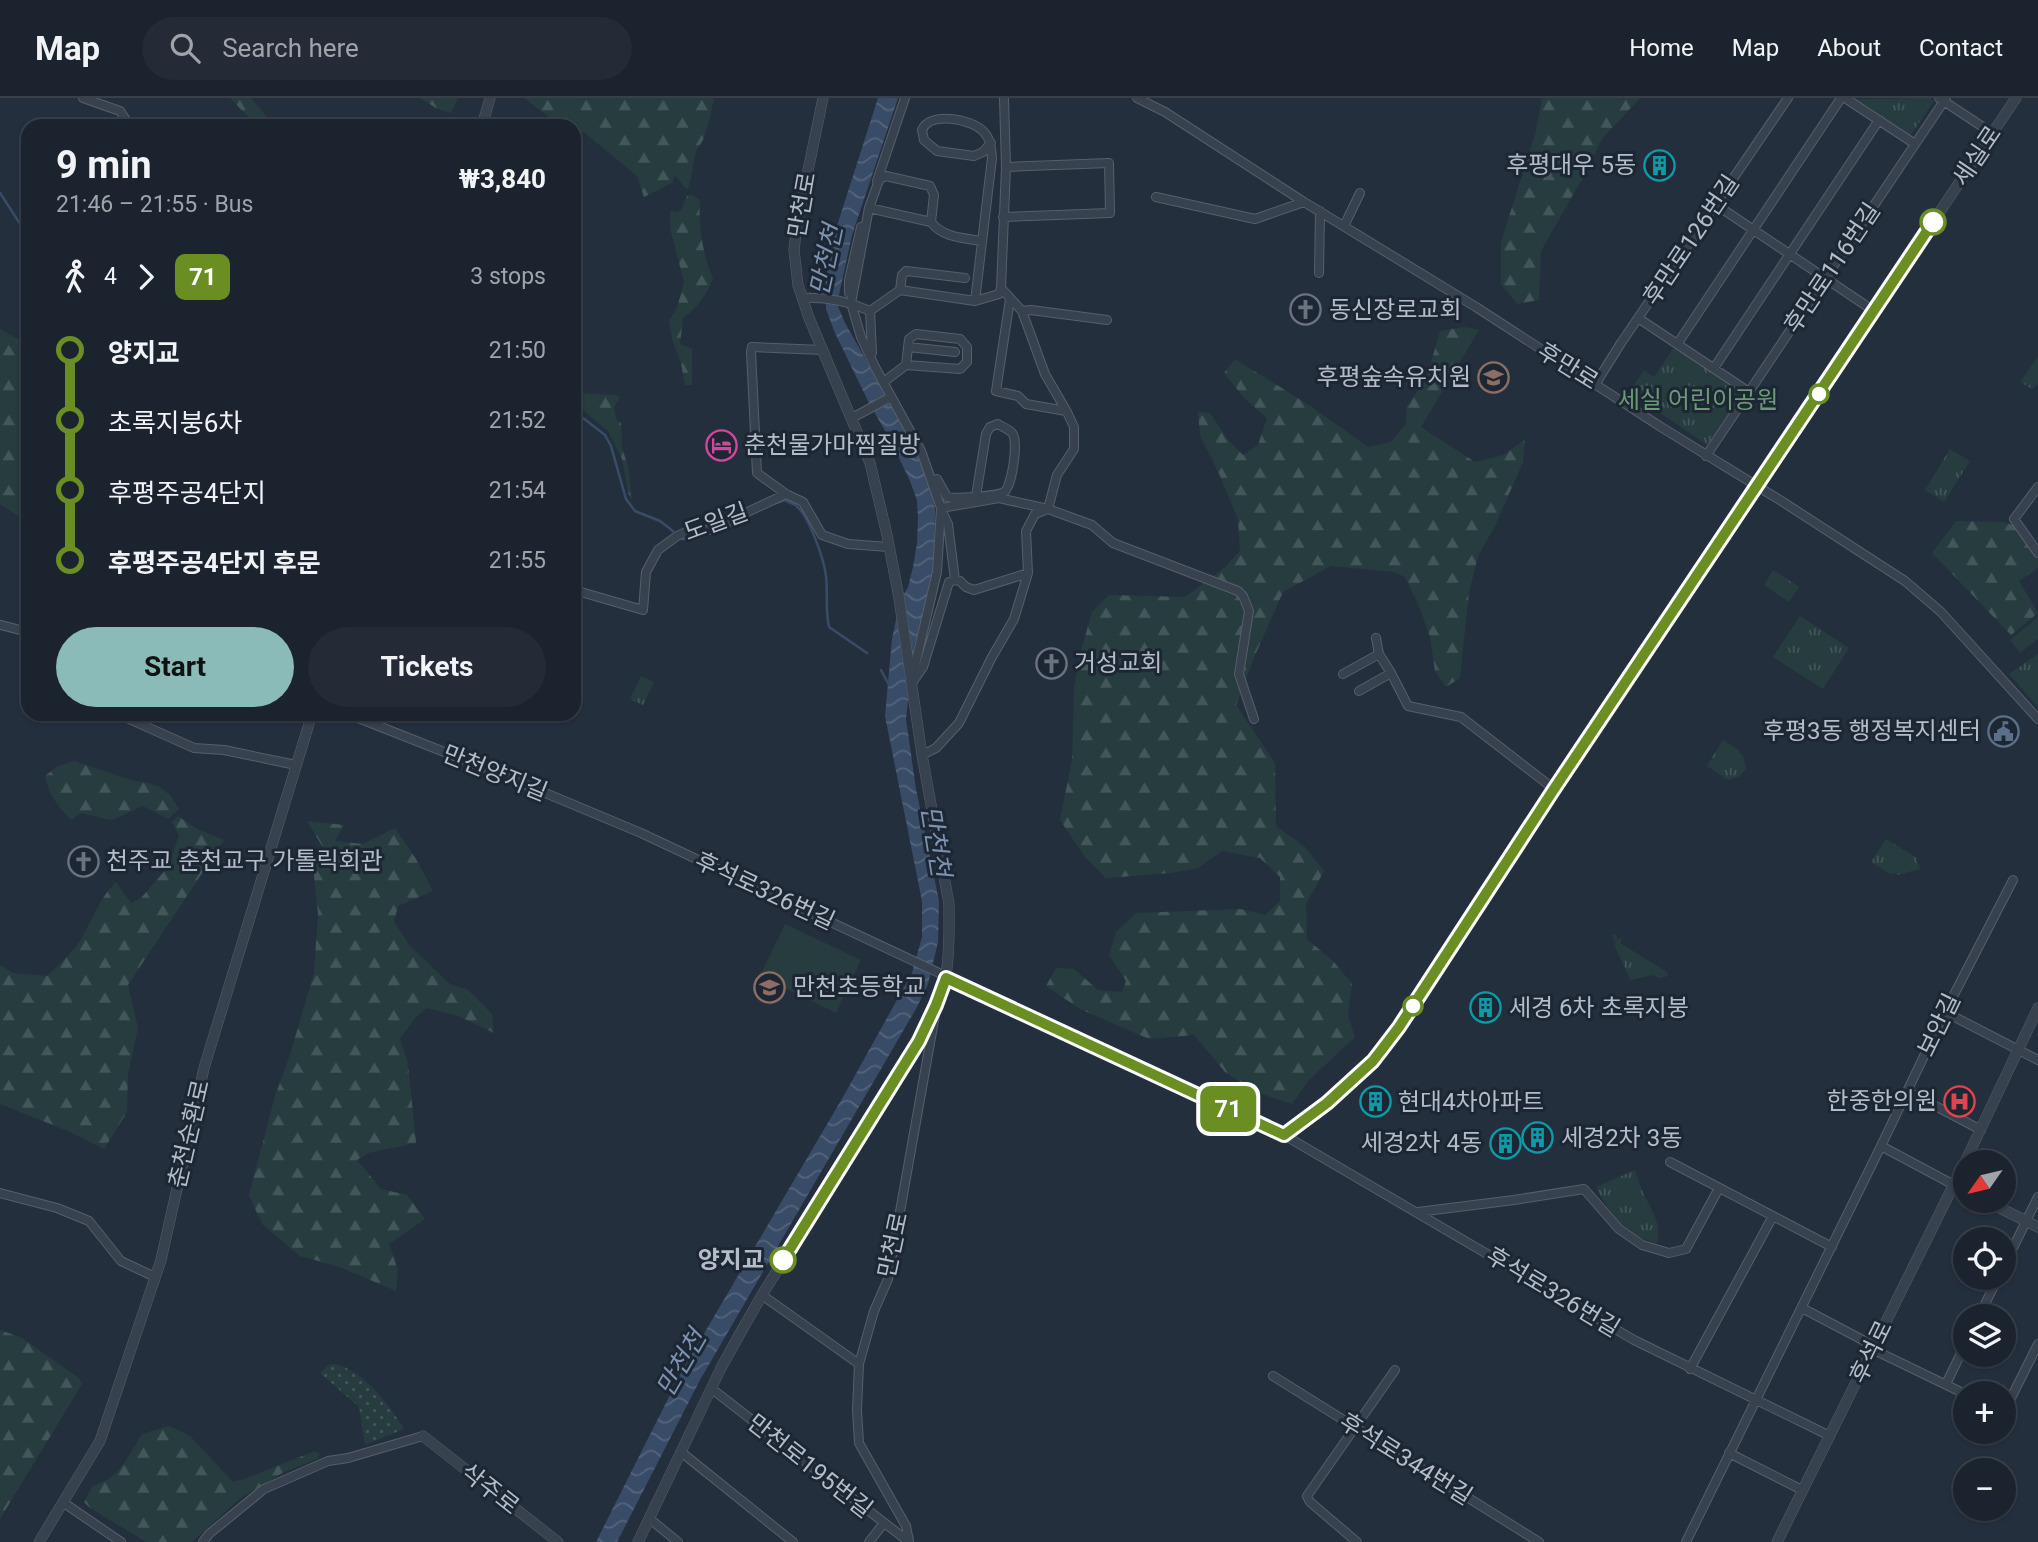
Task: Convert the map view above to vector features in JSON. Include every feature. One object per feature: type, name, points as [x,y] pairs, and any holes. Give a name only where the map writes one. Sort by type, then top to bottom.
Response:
[{"type":"street","points":[[83,98],[120,111],[125,119]]},
{"type":"street","points":[[484,119],[490,98]]},
{"type":"street","name":"만천로","points":[[638,1542],[721,1368],[762,1295],[919,1041],[946,978],[950,941],[949,904],[889,547],[870,463],[798,285],[794,250],[797,224],[823,98]]},
{"type":"street","points":[[905,98],[858,237],[849,280],[849,303],[861,337],[933,480],[948,524],[955,580]]},
{"type":"street","points":[[870,311],[900,290],[975,301],[999,294],[1006,167],[1004,98]]},
{"type":"street","name":"후만로","points":[[1138,98],[1165,112],[1304,202],[1596,383],[1706,456],[1905,581],[1941,612],[2038,719]]},
{"type":"street","name":"후만로126번길","points":[[1596,383],[1788,98]]},
{"type":"street","points":[[1678,343],[1843,98],[1915,144]]},
{"type":"street","name":"세실로","points":[[1284,1135],[1327,1103],[1373,1061],[1399,1027],[1554,789],[2016,98]]},
{"type":"street","points":[[1943,99],[1992,133]]},
{"type":"street","name":"후만로116번길","points":[[1706,456],[1943,99]]},
{"type":"street","points":[[975,301],[992,158],[991,143],[975,125],[943,118],[928,121],[922,130],[924,140],[937,151],[974,156],[983,152],[991,143]]},
{"type":"street","points":[[1714,368],[1879,120]]},
{"type":"street","points":[[1003,217],[1110,214],[1109,163],[1006,167]]},
{"type":"street","points":[[849,303],[869,208],[877,183],[883,177],[927,184],[932,188],[934,195],[931,222]]},
{"type":"street","points":[[1344,226],[1360,194]]},
{"type":"street","points":[[1156,197],[1255,219],[1304,202]]},
{"type":"street","points":[[1715,204],[1874,311]]},
{"type":"street","points":[[869,208],[931,222],[946,234],[982,241]]},
{"type":"street","points":[[1319,273],[1320,211]]},
{"type":"street","points":[[900,290],[902,275],[906,271],[965,278]]},
{"type":"street","points":[[1001,288],[1022,311],[1045,374],[1074,428],[1074,449],[1057,475],[1048,509]]},
{"type":"street","points":[[802,298],[849,303],[870,311]]},
{"type":"street","points":[[1010,299],[996,391],[1018,396],[1026,404],[1066,411]]},
{"type":"street","points":[[870,311],[870,341],[874,363],[924,449],[947,497],[957,499],[1003,493],[1009,484],[1016,447],[1015,438],[998,424],[990,427],[986,434],[976,496]]},
{"type":"street","points":[[1022,311],[1107,320]]},
{"type":"street","points":[[1638,318],[1749,392]]},
{"type":"street","points":[[885,381],[906,365],[957,370],[967,362],[968,350],[960,339],[920,334],[911,337],[906,365]]},
{"type":"street","points":[[823,350],[752,346],[757,473],[786,494],[803,502],[822,535],[848,544],[889,547]]},
{"type":"street","points":[[908,347],[955,352]]},
{"type":"street","points":[[852,418],[890,397]]},
{"type":"street","points":[[2038,487],[2014,519],[2038,553]]},
{"type":"street","name":"도일길","points":[[581,592],[643,610],[646,572],[658,550],[686,532],[709,530],[786,494]]},
{"type":"street","points":[[941,508],[999,498],[1048,509],[1092,525],[1113,543],[1238,591],[1249,611],[1239,674],[1254,719]]},
{"type":"street","points":[[912,679],[937,572],[941,508]]},
{"type":"street","points":[[922,755],[936,748],[959,723],[1014,619],[1028,573],[1026,531],[1035,514],[1048,509]]},
{"type":"street","points":[[912,679],[923,667],[949,582],[960,581],[974,590],[1028,573]]},
{"type":"street","points":[[0,625],[21,630]]},
{"type":"street","points":[[1376,638],[1379,654],[1408,706],[1461,717],[1554,789]]},
{"type":"street","points":[[1343,674],[1379,654]]},
{"type":"street","points":[[1359,691],[1391,673]]},
{"type":"street","points":[[134,721],[194,748],[224,750],[296,765]]},
{"type":"street","name":"춘천순환로","points":[[39,1542],[100,1441],[161,1261],[204,1068],[310,721]]},
{"type":"street","name":"만천양지길","points":[[366,721],[641,833]]},
{"type":"street","name":"후석로326번길","points":[[641,833],[1284,1135],[1634,1340],[1830,1436]]},
{"type":"street","name":"보안길","points":[[1686,1542],[1832,1247],[1944,1012],[2013,880]]},
{"type":"street","name":"만천로","points":[[909,1542],[906,1526],[859,1443],[859,1364],[874,1311],[888,1279],[936,1005]]},
{"type":"street","name":"후석로","points":[[1971,1150],[2038,1008]]},
{"type":"street","points":[[1944,1012],[2038,1060]]},
{"type":"street","points":[[1907,1091],[1981,1130]]},
{"type":"street","points":[[1881,1146],[1953,1184]]},
{"type":"street","points":[[1670,1162],[1832,1247]]},
{"type":"street","name":"후석로","points":[[1777,1542],[1953,1187]]},
{"type":"street","points":[[1418,1212],[1584,1189],[1619,1229],[1642,1245],[1670,1253],[1686,1250],[1719,1188]]},
{"type":"street","points":[[0,1194],[57,1208],[89,1222],[121,1261],[155,1277]]},
{"type":"street","points":[[2016,1241],[2038,1197]]},
{"type":"street","points":[[2010,1213],[2038,1227]]},
{"type":"street","points":[[1690,1369],[1773,1216]]},
{"type":"street","points":[[762,1295],[859,1364]]},
{"type":"street","points":[[1802,1308],[1873,1348],[1953,1388]]},
{"type":"street","points":[[2016,1388],[2038,1344]]},
{"type":"street","points":[[1946,1384],[1954,1367]]},
{"type":"street","points":[[1357,1542],[1310,1502],[1307,1496],[1395,1370]]},
{"type":"street","name":"후석로344번길","points":[[1273,1376],[1539,1542]]},
{"type":"street","name":"만천로195번길","points":[[712,1389],[909,1542]]},
{"type":"street","points":[[203,1542],[209,1534],[264,1489],[328,1461],[348,1458],[423,1436]]},
{"type":"street","name":"삭주로","points":[[423,1436],[558,1542]]},
{"type":"street","points":[[681,1452],[793,1542]]},
{"type":"street","points":[[1729,1453],[1802,1490]]},
{"type":"street","points":[[64,1503],[121,1542]]},
{"type":"street","points":[[650,1519],[678,1542]]},
{"type":"street","points":[[869,1542],[884,1523]]},
{"type":"green space","points":[[230,98],[251,98],[269,119],[250,119]]},
{"type":"green space","points":[[420,98],[458,98],[451,113]]},
{"type":"green space","points":[[524,98],[714,98],[703,140],[696,151],[689,187],[686,189],[675,175],[672,183],[644,197],[637,176],[581,132],[581,119],[552,119]]},
{"type":"green space","points":[[1542,98],[1640,98],[1602,139],[1541,251],[1539,300],[1517,304],[1501,284],[1501,242],[1536,131]]},
{"type":"green space","points":[[1930,98],[1934,101],[1910,136],[1854,99]]},
{"type":"green space","points":[[691,194],[700,200],[702,240],[713,279],[701,301],[683,318],[680,344],[692,349],[692,385],[685,385],[669,321],[677,308],[684,282],[670,228],[670,211],[681,210],[687,196]]},
{"type":"green space","points":[[1465,327],[1479,330],[1421,427],[1475,462],[1504,455],[1525,439],[1523,462],[1495,526],[1478,556],[1469,592],[1460,678],[1446,687],[1435,671],[1430,637],[1405,577],[1394,572],[1331,566],[1283,592],[1236,705],[1275,763],[1276,826],[1305,847],[1324,871],[1306,904],[1307,939],[1334,962],[1352,984],[1348,1015],[1355,1037],[1309,1080],[1292,1104],[1256,1092],[1225,1072],[1194,1035],[1149,1039],[1080,1009],[1046,986],[1056,968],[1074,969],[1098,990],[1122,992],[1126,981],[1109,955],[1116,932],[1136,913],[1240,909],[1265,915],[1280,901],[1280,877],[1260,858],[1222,851],[1198,868],[1106,878],[1085,857],[1060,820],[1072,760],[1074,688],[1080,654],[1092,612],[1109,595],[1185,597],[1224,568],[1240,551],[1238,519],[1200,435],[1198,412],[1210,413],[1229,441],[1243,455],[1258,445],[1267,418],[1244,398],[1224,373],[1235,359],[1309,405],[1368,447],[1391,442],[1406,424],[1407,406],[1422,385],[1440,331]]},
{"type":"green space","points":[[0,329],[18,339],[21,344],[21,518],[0,504]]},
{"type":"green space","name":"세실 어린이공원","points":[[1675,346],[1743,392],[1707,445],[1630,392],[1644,370],[1654,377]]},
{"type":"green space","points":[[2038,357],[2038,384],[2032,389],[2020,382]]},
{"type":"green space","points":[[581,393],[617,395],[620,398],[614,407],[616,419],[621,423],[622,448],[628,466],[632,499],[629,496],[622,459],[608,431],[583,410]]},
{"type":"green space","points":[[1950,449],[1970,461],[1944,502],[1925,490]]},
{"type":"green space","points":[[1956,521],[2004,522],[2015,526],[2038,559],[2038,568],[2019,581],[2038,613],[2011,635],[1932,553]]},
{"type":"green space","points":[[1773,570],[1799,587],[1789,602],[1764,585]]},
{"type":"green space","points":[[1800,616],[1849,648],[1823,689],[1773,657]]},
{"type":"green space","points":[[2038,617],[2038,639],[2020,653],[2010,640]]},
{"type":"green space","points":[[2038,654],[2038,707],[2009,674]]},
{"type":"green space","points":[[641,676],[654,682],[643,705],[630,699]]},
{"type":"green space","points":[[1723,740],[1740,751],[1746,768],[1740,776],[1728,780],[1707,766]]},
{"type":"green space","points":[[74,761],[159,787],[170,795],[179,809],[168,819],[143,806],[112,820],[81,813],[71,820],[54,800],[45,776],[58,766]]},
{"type":"green space","points":[[178,816],[197,829],[224,840],[128,985],[138,1028],[128,1074],[127,1112],[104,1149],[68,1131],[0,1104],[0,965],[13,973],[47,976],[76,946],[102,900],[116,882],[131,903],[141,898],[168,867],[179,835],[172,822]]},
{"type":"green space","points":[[307,821],[344,825],[335,841],[363,844],[395,828],[433,891],[398,906],[394,922],[410,946],[451,985],[467,989],[492,1014],[494,1033],[458,1016],[427,1008],[415,1018],[400,1039],[408,1064],[416,1143],[368,1153],[357,1160],[381,1189],[407,1195],[425,1219],[389,1244],[398,1270],[396,1291],[340,1267],[300,1256],[262,1224],[249,1195],[275,1096],[314,972],[318,914],[313,866],[322,846]]},
{"type":"green space","points":[[1886,839],[1917,858],[1920,869],[1897,875],[1890,874],[1871,862]]},
{"type":"green space","points":[[785,924],[861,960],[836,1013],[760,976]]},
{"type":"green space","points":[[1615,934],[1618,940],[1622,939],[1620,943],[1667,972],[1668,976],[1659,978],[1654,975],[1630,980],[1614,944],[1616,943],[1612,935]]},
{"type":"green space","points":[[1635,1170],[1657,1223],[1657,1243],[1637,1235],[1620,1223],[1596,1187]]},
{"type":"green space","points":[[0,1330],[22,1338],[79,1378],[82,1384],[0,1519]]},
{"type":"green space","points":[[334,1364],[355,1373],[375,1390],[404,1429],[365,1445],[359,1407],[320,1373],[327,1366]]},
{"type":"green space","points":[[169,1426],[190,1436],[233,1482],[315,1451],[320,1454],[317,1459],[284,1472],[239,1499],[192,1542],[146,1542],[84,1502],[93,1485],[117,1472],[142,1434]]},
{"type":"water","points":[[878,98],[898,98],[852,235],[837,304],[845,323],[919,453],[930,481],[935,509],[934,573],[914,645],[906,719],[916,789],[939,901],[938,942],[928,984],[917,1007],[700,1380],[617,1542],[596,1542],[682,1371],[843,1097],[912,973],[922,937],[922,901],[885,716],[892,639],[900,601],[908,587],[917,543],[917,500],[891,441],[835,333],[826,309],[826,277],[836,229]]},
{"type":"waterway","points":[[0,193],[21,225]]},
{"type":"waterway","points":[[581,417],[605,435],[611,446],[626,499],[635,511],[660,521],[673,531]]},
{"type":"waterway","points":[[773,504],[785,500],[800,510],[815,538],[825,569],[829,627],[867,653]]},
{"type":"waterway","points":[[682,539],[695,539],[733,525]]},
{"type":"waterway","points":[[881,670],[889,685]]},
{"type":"bus line","name":"71","points":[[783,1260],[919,1041],[946,978],[1284,1135],[1327,1103],[1373,1061],[1399,1027],[1554,789],[1933,222]]},
{"type":"place","name":"후평대우 5동","points":[[1659,165]]},
{"type":"place","name":"동신장로교회","points":[[1306,310]]},
{"type":"place","name":"후평숲속유치원","points":[[1494,377]]},
{"type":"place","name":"춘천물가마찜질방","points":[[721,445]]},
{"type":"place","name":"거성교회","points":[[1051,663]]},
{"type":"place","name":"후평3동 행정복지센터","points":[[2004,731]]},
{"type":"place","name":"천주교 춘천교구 가톨릭회관","points":[[83,861]]},
{"type":"place","name":"만천초등학교","points":[[770,987]]},
{"type":"place","name":"세경 6차 초록지붕","points":[[1486,1008]]},
{"type":"place","name":"한중한의원","points":[[1960,1101]]},
{"type":"place","name":"현대4차아파트","points":[[1375,1102]]},
{"type":"place","name":"세경2차 3동","points":[[1538,1138]]},
{"type":"place","name":"세경2차 4동","points":[[1505,1143]]},
{"type":"place","name":"양지교","points":[[783,1260]]},
{"type":"water label","name":"만천천","points":[[826,260]]},
{"type":"water label","name":"만천천","points":[[936,841]]},
{"type":"water label","name":"만천천","points":[[681,1363]]}]
